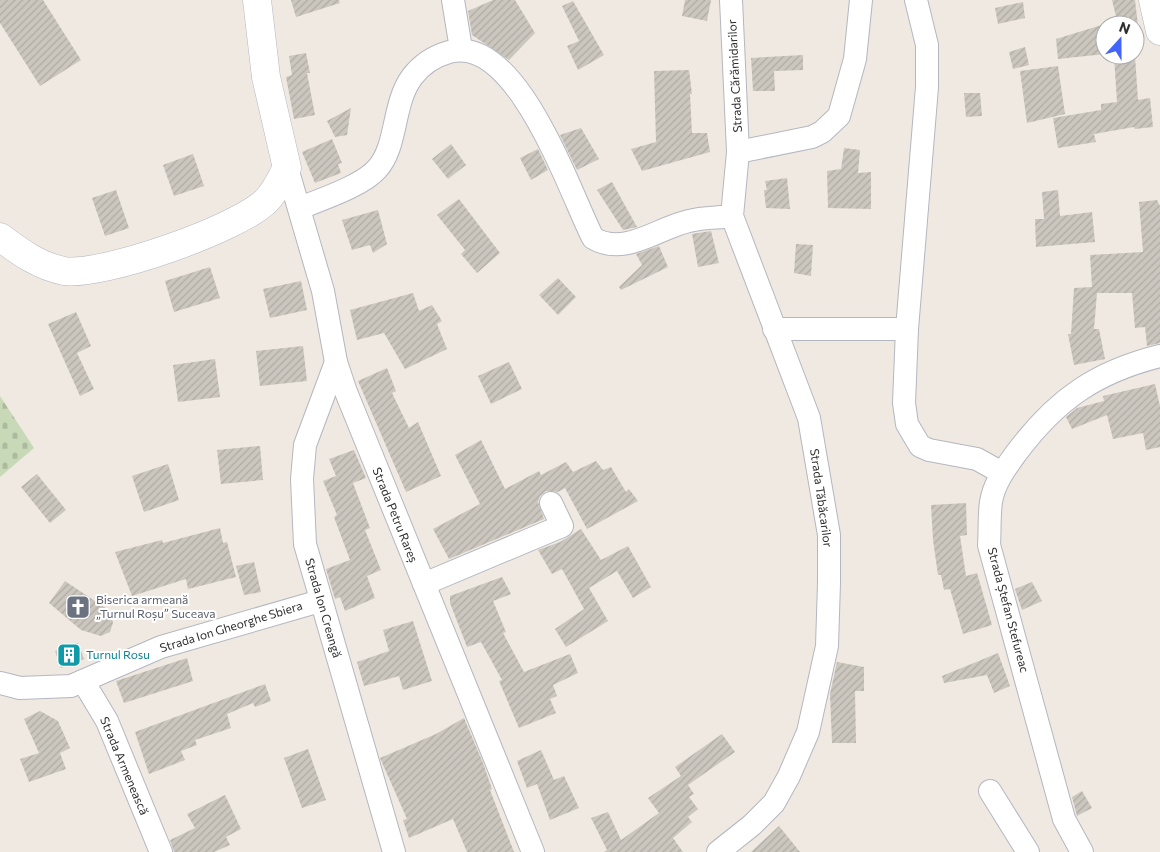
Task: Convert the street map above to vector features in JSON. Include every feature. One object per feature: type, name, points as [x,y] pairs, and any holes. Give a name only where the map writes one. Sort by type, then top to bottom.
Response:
[{"type":"street","points":[[0,237],[38,263],[64,271],[86,272],[162,251],[204,235],[256,210],[268,200],[287,168],[266,77],[257,0]]},
{"type":"street","points":[[453,0],[461,49]]},
{"type":"street","name":"Strada Cărămidarilor","points":[[731,0],[738,152]]},
{"type":"street","points":[[738,152],[812,137],[822,132],[839,116],[855,59],[861,0]]},
{"type":"street","points":[[916,0],[927,45],[927,87],[907,329],[904,403],[907,424],[920,446],[928,450],[977,459],[1002,473]]},
{"type":"street","points":[[1153,0],[1160,31]]},
{"type":"street","points":[[300,208],[344,190],[376,170],[385,158],[400,98],[413,77],[436,56],[461,49],[484,56],[510,79],[546,134],[593,238],[609,245],[628,244],[689,220],[732,216]]},
{"type":"street","name":"Strada Tăbăcarilor","points":[[718,852],[752,825],[774,803],[789,776],[808,732],[827,646],[829,535],[809,418],[732,216],[738,152]]},
{"type":"street","name":"Strada Petru Rareș","points":[[287,168],[323,291],[336,362],[346,392],[533,852]]},
{"type":"street","points":[[774,329],[907,329]]},
{"type":"street","name":"Strada Ștefan Stefureac","points":[[1082,852],[1064,820],[989,544],[991,501],[1002,473],[1038,424],[1077,390],[1128,364],[1160,356]]},
{"type":"street","name":"Strada Ion Creangă","points":[[336,362],[306,445],[302,479],[305,544],[394,852]]},
{"type":"street","points":[[424,584],[562,526],[551,503]]},
{"type":"street","name":"Strada Ion Gheorghe Sbiera","points":[[0,683],[20,688],[71,686],[161,647],[320,601]]},
{"type":"street","name":"Strada Armenească","points":[[83,681],[107,721],[161,852]]},
{"type":"street","points":[[990,791],[1028,852]]},
{"type":"green space","points":[[0,396],[34,448],[0,477]]},
{"type":"building","points":[[0,0],[43,0],[81,60],[40,86],[0,23]]},
{"type":"building","points":[[291,0],[339,0],[340,3],[296,17]]},
{"type":"building","points":[[493,0],[515,0],[535,33],[509,60],[472,35],[468,11]]},
{"type":"building","points":[[685,0],[711,0],[707,21],[682,16]]},
{"type":"building","points":[[1112,0],[1135,0],[1137,15],[1116,15]]},
{"type":"building","points":[[573,1],[604,55],[578,70],[567,46],[579,41],[562,6]]},
{"type":"building","points":[[1023,2],[1025,18],[998,24],[995,8]]},
{"type":"building","points":[[1095,27],[1095,55],[1058,59],[1056,39]]},
{"type":"building","points":[[1025,47],[1029,65],[1013,69],[1009,52]]},
{"type":"building","points":[[306,53],[310,73],[307,73],[315,115],[294,119],[286,77],[292,75],[289,56]]},
{"type":"building","points":[[803,55],[803,70],[774,71],[775,91],[753,91],[751,58]]},
{"type":"building","points":[[1115,65],[1136,65],[1138,100],[1150,98],[1153,127],[1135,129],[1134,127],[1094,134],[1096,142],[1058,148],[1053,118],[1101,110],[1101,104],[1117,102]]},
{"type":"building","points":[[1058,66],[1065,114],[1027,123],[1020,71]]},
{"type":"building","points":[[689,70],[692,94],[690,94],[692,133],[707,133],[710,152],[642,171],[631,149],[656,142],[654,71]]},
{"type":"building","points":[[964,93],[980,93],[982,116],[966,117]]},
{"type":"building","points":[[351,108],[347,135],[335,137],[327,121]]},
{"type":"building","points":[[581,128],[599,159],[577,170],[560,135]]},
{"type":"building","points":[[332,139],[342,163],[338,164],[341,173],[315,183],[302,152]]},
{"type":"building","points":[[451,144],[466,165],[448,179],[432,159]]},
{"type":"building","points":[[844,148],[860,150],[858,173],[871,172],[871,209],[828,208],[827,171],[841,169]]},
{"type":"building","points":[[538,149],[548,170],[531,180],[520,158]]},
{"type":"building","points":[[193,154],[204,186],[174,196],[163,165]]},
{"type":"building","points":[[787,178],[790,209],[766,208],[764,190],[767,190],[765,181]]},
{"type":"building","points":[[612,182],[637,227],[623,230],[597,190]]},
{"type":"building","points":[[116,190],[129,228],[105,236],[92,198]]},
{"type":"building","points":[[1058,190],[1060,216],[1092,212],[1095,242],[1036,247],[1035,219],[1044,219],[1042,192]]},
{"type":"building","points":[[459,199],[500,253],[477,273],[461,254],[465,250],[437,215]]},
{"type":"building","points":[[1157,200],[1160,206],[1160,343],[1147,346],[1145,327],[1135,328],[1132,293],[1097,293],[1094,329],[1099,329],[1105,359],[1074,365],[1068,334],[1071,334],[1074,288],[1092,287],[1090,255],[1143,252],[1139,202]]},
{"type":"building","points":[[378,210],[387,244],[373,253],[370,245],[352,250],[342,220]]},
{"type":"building","points":[[711,231],[719,263],[698,267],[692,234]]},
{"type":"building","points":[[796,244],[813,245],[811,276],[794,273]]},
{"type":"building","points":[[659,246],[668,267],[621,290],[619,287],[642,265],[636,254]]},
{"type":"building","points":[[210,267],[220,298],[174,312],[165,281]]},
{"type":"building","points":[[558,278],[576,297],[558,315],[539,295]]},
{"type":"building","points":[[301,281],[307,310],[270,318],[263,289]]},
{"type":"building","points":[[413,293],[419,311],[432,305],[442,321],[437,324],[447,349],[405,369],[384,333],[357,340],[350,310]]},
{"type":"building","points":[[76,312],[91,346],[77,353],[94,389],[80,396],[48,324]]},
{"type":"building","points":[[303,346],[307,381],[260,386],[256,351]]},
{"type":"building","points":[[215,359],[220,397],[178,402],[173,365]]},
{"type":"building","points":[[509,362],[522,389],[491,404],[478,376]]},
{"type":"building","points":[[387,368],[396,391],[392,393],[409,428],[418,422],[441,476],[406,492],[358,381]]},
{"type":"building","points":[[1155,384],[1160,406],[1160,447],[1146,450],[1143,433],[1113,439],[1107,415],[1072,429],[1066,417],[1077,408],[1104,401],[1103,396]]},
{"type":"building","points":[[481,440],[505,489],[539,471],[541,475],[566,462],[573,472],[596,461],[603,470],[611,467],[626,492],[629,489],[638,501],[587,529],[565,488],[558,492],[546,491],[540,496],[538,502],[544,519],[449,559],[433,529],[480,504],[455,455]]},
{"type":"building","points":[[260,446],[263,480],[221,484],[217,450]]},
{"type":"building","points":[[354,450],[366,478],[353,483],[370,528],[365,530],[381,570],[367,576],[375,598],[345,611],[340,597],[335,599],[326,569],[350,560],[334,517],[337,515],[323,481],[336,476],[329,459]]},
{"type":"building","points":[[168,464],[179,500],[144,512],[132,476]]},
{"type":"building","points":[[37,474],[66,510],[50,523],[21,487]]},
{"type":"building","points":[[966,503],[967,535],[960,536],[966,576],[977,573],[992,625],[963,634],[950,589],[944,590],[941,575],[938,575],[931,505]]},
{"type":"building","points":[[220,528],[223,543],[227,542],[236,577],[188,589],[186,579],[132,596],[115,552],[162,540],[163,543]]},
{"type":"building","points":[[581,529],[601,560],[628,546],[651,587],[633,598],[617,571],[589,588],[608,621],[566,647],[555,629],[584,609],[562,569],[552,574],[538,550],[560,542]]},
{"type":"building","points":[[254,562],[261,592],[244,595],[236,566]]},
{"type":"building","points":[[502,577],[511,594],[493,601],[506,632],[503,633],[524,672],[570,654],[578,673],[553,685],[557,696],[550,699],[556,713],[519,728],[499,681],[502,680],[481,642],[467,647],[450,603],[450,596]]},
{"type":"building","name":"Biserica armeană „Turnul Roșu” Suceava","points":[[65,581],[110,611],[113,623],[110,632],[101,636],[81,630],[49,603]]},
{"type":"building","points":[[1032,582],[1042,601],[1022,610],[1015,589]]},
{"type":"building","points":[[413,621],[432,681],[403,690],[399,676],[364,686],[357,662],[389,651],[383,630]]},
{"type":"building","name":"Turnul Rosu","points":[[78,643],[84,659],[61,668],[55,651]]},
{"type":"building","points":[[998,653],[1010,686],[994,693],[987,675],[944,683],[942,676]]},
{"type":"building","points":[[187,658],[193,681],[124,703],[116,681]]},
{"type":"building","points":[[837,662],[864,667],[864,691],[855,691],[856,743],[832,743],[830,694]]},
{"type":"building","points":[[265,684],[271,701],[255,707],[253,703],[227,714],[231,728],[195,740],[197,745],[181,751],[185,760],[149,774],[135,732]]},
{"type":"building","points":[[40,711],[58,721],[70,748],[60,753],[66,769],[29,782],[20,759],[39,753],[24,719]]},
{"type":"building","points":[[464,718],[483,763],[492,789],[490,790],[514,852],[467,852],[453,819],[409,838],[403,820],[407,819],[380,758],[436,734]]},
{"type":"building","points":[[722,734],[735,752],[688,785],[694,794],[689,797],[698,809],[688,817],[692,822],[673,838],[683,852],[604,852],[607,850],[591,818],[608,812],[621,840],[659,813],[648,798],[681,776],[675,767]]},
{"type":"building","points":[[308,749],[326,800],[302,808],[284,758]]},
{"type":"building","points":[[541,750],[554,780],[564,776],[579,808],[550,820],[537,784],[527,788],[517,761]]},
{"type":"building","points":[[1082,791],[1092,808],[1077,816],[1072,797]]},
{"type":"building","points":[[225,795],[241,829],[226,837],[230,845],[214,852],[174,852],[170,840],[195,828],[187,814]]},
{"type":"building","points":[[779,826],[800,852],[751,852]]},
{"type":"place","name":"Biserica armeană „Turnul Roșu” Suceava","points":[[78,607]]},
{"type":"place","name":"Turnul Rosu","points":[[69,655]]}]
